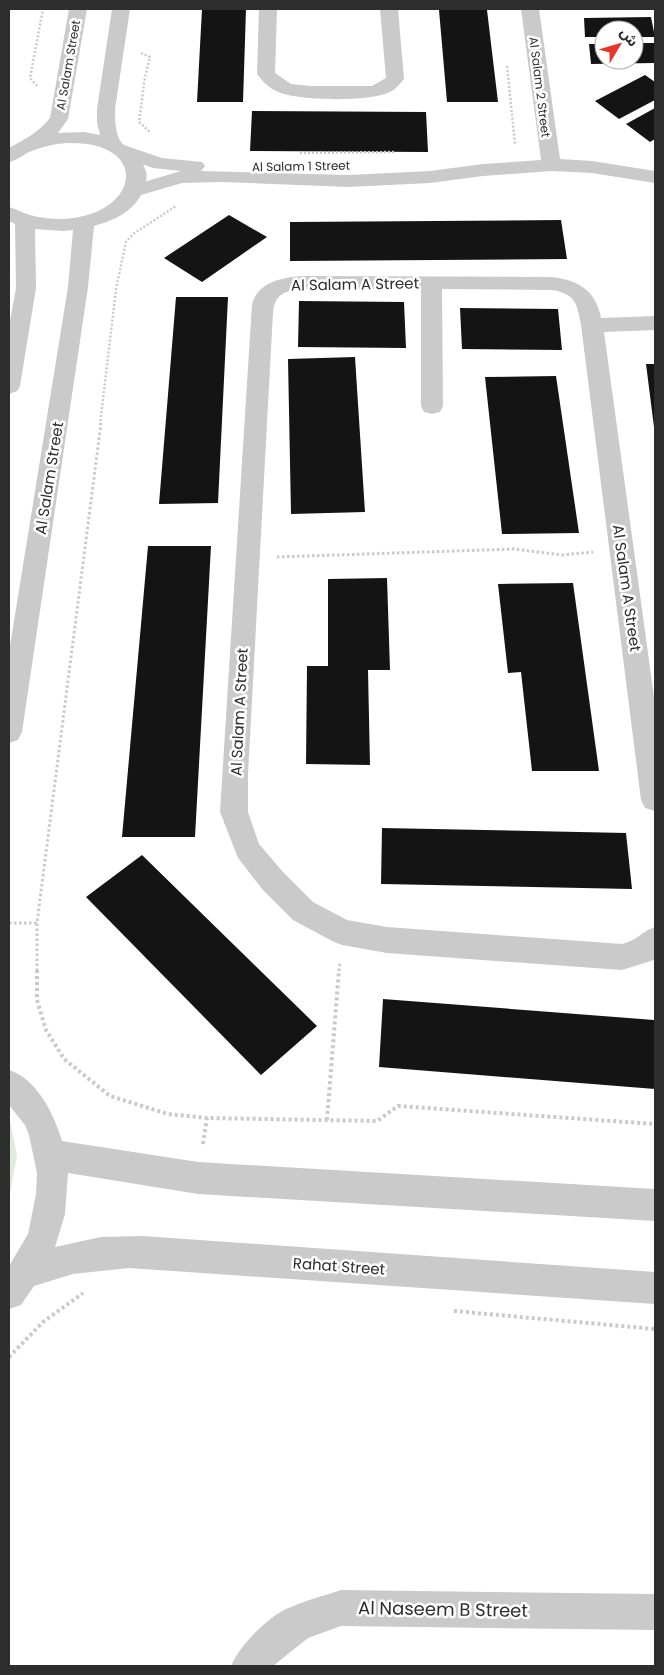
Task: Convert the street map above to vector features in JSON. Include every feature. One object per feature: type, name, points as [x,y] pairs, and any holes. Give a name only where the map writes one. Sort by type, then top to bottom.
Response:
[{"type":"street","name":"Al Salam Street","points":[[35,142],[46,134],[59,119],[78,9]]},
{"type":"street","points":[[9,386],[26,288],[17,217],[50,225],[84,223],[101,218],[115,210],[134,191],[137,176],[133,162],[116,147],[106,123],[106,109],[121,9]]},
{"type":"street","points":[[268,9],[266,74],[275,84],[291,90],[320,92],[377,91],[395,80],[389,9]]},
{"type":"street","name":"Al Salam 2 Street","points":[[530,9],[548,150],[552,165]]},
{"type":"street","name":"Al Salam 1 Street","points":[[35,142],[61,137],[86,138],[160,164],[172,165],[346,166],[430,178],[483,170],[552,165],[592,167],[655,177]]},
{"type":"street","points":[[9,156],[35,142]]},
{"type":"street","name":"Al Salam 1 Street","points":[[134,191],[181,177],[222,176],[348,181],[382,170]]},
{"type":"street","name":"Al Salam Street","points":[[9,732],[78,287],[84,223]]},
{"type":"street","name":"Al Salam A Street","points":[[655,800],[653,762],[620,537],[592,325],[586,300],[574,290],[557,284],[290,283],[274,289],[264,300],[234,812],[248,850],[273,881],[303,911],[342,932],[387,940],[622,957],[644,950],[655,940]]},
{"type":"street","name":"Al Salam A Street","points":[[431,283],[432,406]]},
{"type":"street","points":[[592,325],[655,322]]},
{"type":"street","points":[[9,1084],[20,1093],[40,1122],[51,1155],[53,1194],[44,1234],[17,1283]]},
{"type":"street","points":[[51,1155],[198,1178],[655,1205]]},
{"type":"street","name":"Rahat Street","points":[[17,1283],[73,1258],[110,1253],[148,1251],[195,1257],[655,1288]]},
{"type":"street","name":"Al Naseem B Street","points":[[250,1666],[259,1654],[298,1623],[341,1608],[655,1612]]},
{"type":"path","points":[[38,88],[30,78],[43,9]]},
{"type":"path","points":[[138,51],[150,57],[145,77],[139,122],[155,136]]},
{"type":"path","points":[[507,60],[516,141],[514,148]]},
{"type":"path","points":[[294,153],[400,152]]},
{"type":"path","points":[[180,203],[133,234],[126,242],[116,289],[89,524],[38,923],[37,1000],[46,1030],[64,1058],[87,1079],[110,1096],[168,1114],[208,1118],[377,1121],[398,1106],[655,1124]]},
{"type":"path","points":[[248,557],[304,557],[514,549],[562,555],[594,552],[596,538],[620,537]]},
{"type":"path","points":[[9,923],[38,923]]},
{"type":"path","points":[[327,1120],[342,932]]},
{"type":"path","points":[[9,1357],[22,1339],[54,1311],[92,1289]]},
{"type":"green space","points":[[9,1116],[17,1155],[9,1199]]},
{"type":"building","points":[[202,9],[246,9],[243,102],[197,102]]},
{"type":"building","points":[[439,10],[487,10],[498,102],[447,102]]},
{"type":"building","points":[[651,17],[655,37],[644,37],[644,20],[594,20],[594,37],[585,37],[584,18]]},
{"type":"building","points":[[644,43],[655,43],[655,63],[644,63]]},
{"type":"building","points":[[589,44],[594,44],[594,64],[591,64]]},
{"type":"building","points":[[645,75],[655,82],[655,100],[619,119],[595,101]]},
{"type":"building","points":[[655,108],[655,139],[650,142],[626,124]]},
{"type":"building","points":[[252,111],[426,112],[428,152],[250,151]]},
{"type":"building","points":[[229,215],[267,237],[202,282],[164,258]]},
{"type":"building","points":[[561,220],[567,259],[290,261],[290,222]]},
{"type":"building","points":[[176,297],[228,297],[218,503],[159,504]]},
{"type":"building","points":[[299,301],[404,302],[406,348],[298,347]]},
{"type":"building","points":[[460,308],[558,309],[562,350],[462,349]]},
{"type":"building","points":[[355,357],[365,512],[291,514],[288,359]]},
{"type":"building","points":[[646,364],[655,364],[655,427],[654,427]]},
{"type":"building","points":[[556,376],[579,533],[502,534],[485,377]]},
{"type":"building","points":[[148,546],[211,546],[195,837],[122,837]]},
{"type":"building","points":[[387,578],[390,670],[368,670],[370,765],[306,764],[307,666],[328,666],[328,579]]},
{"type":"building","points":[[573,583],[599,771],[532,771],[521,672],[508,673],[498,584]]},
{"type":"building","points":[[382,828],[626,833],[632,889],[381,884]]},
{"type":"building","points":[[142,855],[317,1026],[261,1075],[86,897]]},
{"type":"building","points":[[383,999],[654,1020],[655,1089],[379,1067]]}]
